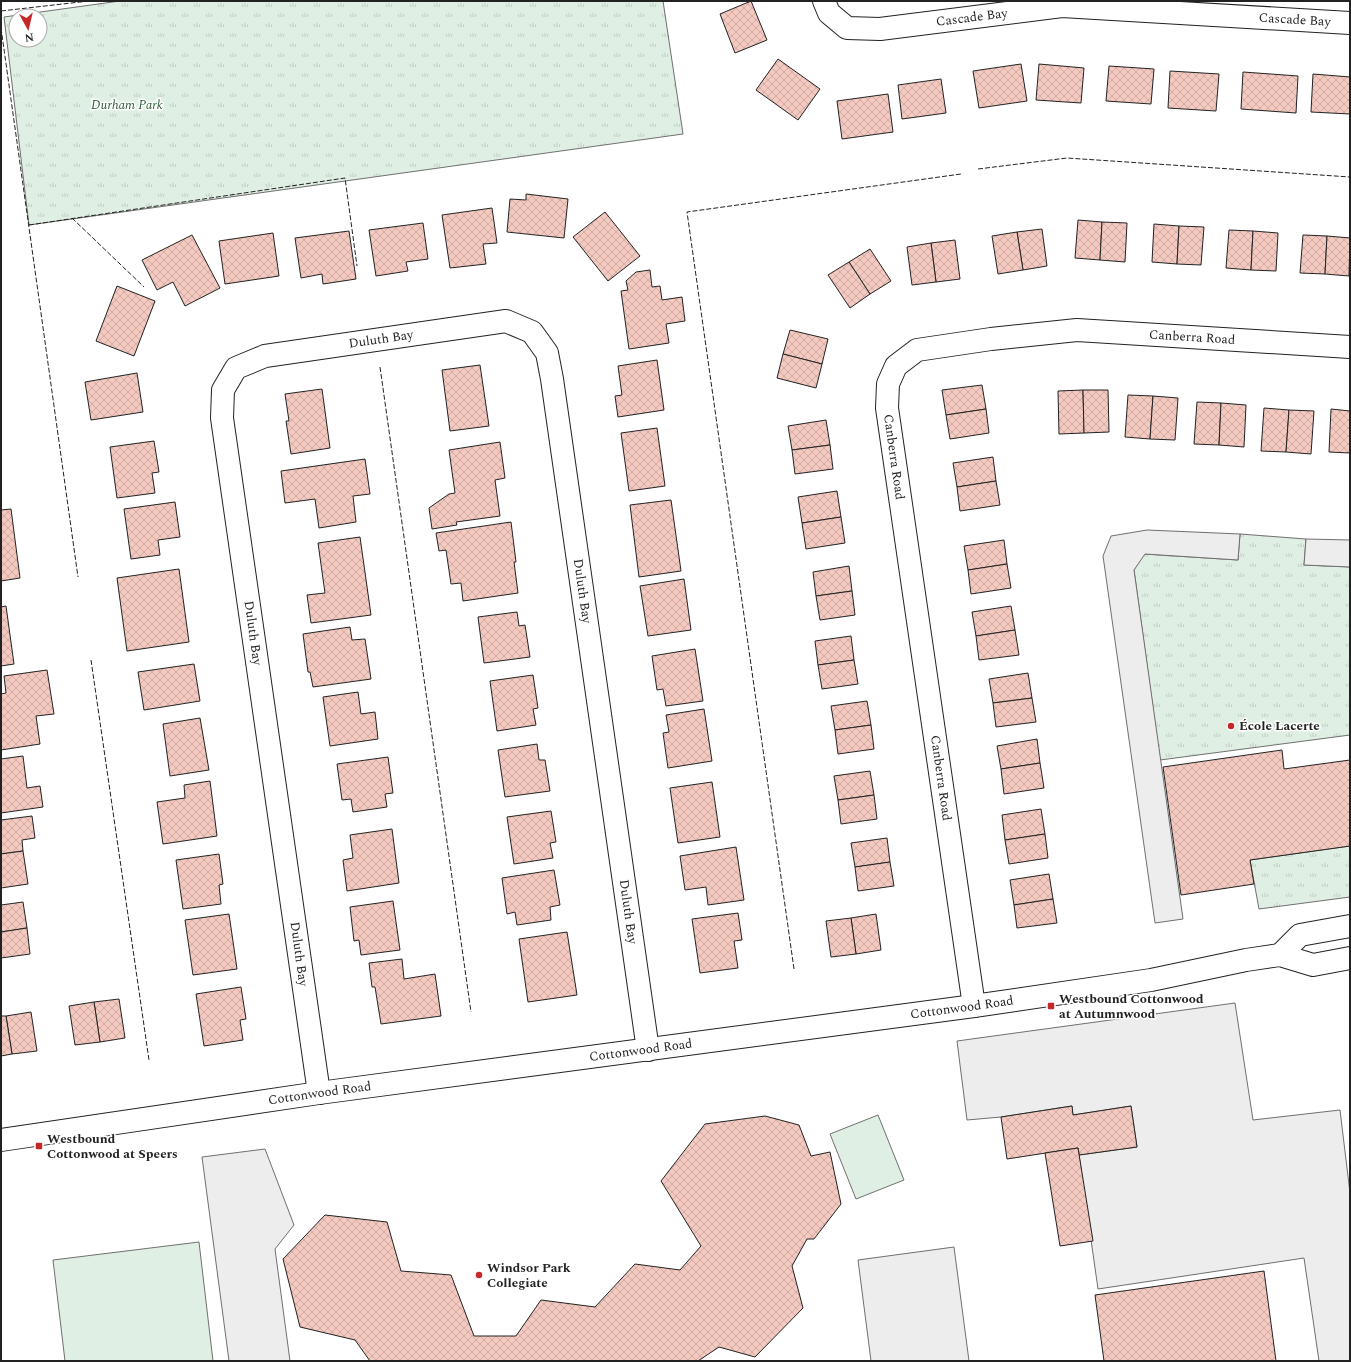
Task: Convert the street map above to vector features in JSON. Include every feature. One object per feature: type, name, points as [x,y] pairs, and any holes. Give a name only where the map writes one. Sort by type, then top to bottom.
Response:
[{"type":"street","name":"Cascade Bay","points":[[824,1],[828,13],[847,28],[880,29],[1062,6],[1350,23]]},
{"type":"street","name":"Duluth Bay","points":[[319,1093],[222,418],[223,390],[236,368],[265,356],[506,321],[532,332],[547,353],[552,379],[648,1050]]},
{"type":"street","name":"Canberra Road","points":[[974,1006],[887,408],[888,384],[896,366],[917,350],[991,339],[1077,330],[1350,347]]},
{"type":"street","points":[[1280,955],[1300,934],[1350,926]]},
{"type":"street","name":"Cottonwood Road","points":[[1,1140],[319,1093],[974,1006],[1151,980],[1246,960],[1280,955],[1313,965],[1350,958]]},
{"type":"green space","name":"Durham Park","points":[[120,1],[663,1],[683,134],[29,225],[4,17],[8,16],[8,48],[48,48],[48,11]]},
{"type":"green space","points":[[1240,534],[1306,539],[1304,565],[1350,567],[1350,735],[1160,760],[1134,570],[1144,554],[1238,560]]},
{"type":"green space","points":[[1350,846],[1350,897],[1259,909],[1250,860]]},
{"type":"green space","points":[[878,1115],[904,1180],[856,1199],[830,1134]]},
{"type":"green space","points":[[199,1242],[213,1361],[65,1361],[53,1260]]},
{"type":"shaded area","points":[[1147,530],[1240,534],[1238,560],[1145,554],[1134,570],[1183,919],[1155,923],[1103,556],[1111,536]]},
{"type":"shaded area","points":[[1306,539],[1350,540],[1350,567],[1304,565]]},
{"type":"shaded area","points":[[1235,1003],[1253,1120],[1340,1110],[1350,1193],[1350,1361],[1319,1361],[1304,1258],[1098,1289],[1079,1155],[1137,1147],[1131,1106],[1073,1115],[1072,1106],[1001,1117],[967,1120],[957,1041]]},
{"type":"shaded area","points":[[265,1149],[294,1225],[275,1249],[290,1361],[229,1361],[202,1157]]},
{"type":"shaded area","points":[[954,1247],[969,1361],[871,1361],[858,1260]]},
{"type":"building","points":[[751,1],[767,40],[735,53],[720,14]]},
{"type":"building","points":[[778,59],[820,89],[798,120],[756,90]]},
{"type":"building","points":[[1021,64],[1027,101],[979,108],[973,71]]},
{"type":"building","points":[[1039,64],[1084,68],[1081,103],[1036,100]]},
{"type":"building","points":[[1109,66],[1154,69],[1151,104],[1106,101]]},
{"type":"building","points":[[1170,71],[1219,74],[1216,111],[1168,108]]},
{"type":"building","points":[[1243,72],[1298,76],[1296,113],[1241,109]]},
{"type":"building","points":[[1313,74],[1350,77],[1350,114],[1311,112]]},
{"type":"building","points":[[941,79],[946,113],[902,119],[898,85]]},
{"type":"building","points":[[888,94],[893,132],[842,139],[837,101]]},
{"type":"building","points":[[526,194],[568,199],[564,238],[507,232],[510,199],[526,200]]},
{"type":"building","points":[[492,208],[497,243],[483,244],[486,264],[450,268],[442,215]]},
{"type":"building","points":[[605,212],[640,256],[608,281],[573,237]]},
{"type":"building","points":[[1078,220],[1102,222],[1100,260],[1075,258]]},
{"type":"building","points":[[1102,222],[1127,223],[1125,262],[1100,260]]},
{"type":"building","points":[[423,223],[428,259],[406,262],[408,271],[376,276],[369,230]]},
{"type":"building","points":[[1154,224],[1179,226],[1177,264],[1152,262]]},
{"type":"building","points":[[1179,226],[1204,227],[1201,265],[1177,264]]},
{"type":"building","points":[[1042,229],[1047,266],[1023,270],[1017,232]]},
{"type":"building","points":[[1229,230],[1253,231],[1251,270],[1226,268]]},
{"type":"building","points":[[349,231],[356,279],[323,284],[322,274],[301,278],[295,238]]},
{"type":"building","points":[[1253,231],[1278,233],[1276,271],[1251,270]]},
{"type":"building","points":[[1017,232],[1023,270],[998,274],[992,236]]},
{"type":"building","points":[[273,233],[279,276],[225,284],[219,241]]},
{"type":"building","points":[[192,235],[220,288],[185,306],[173,282],[157,290],[142,260]]},
{"type":"building","points":[[1303,235],[1327,236],[1325,274],[1300,273]]},
{"type":"building","points":[[1327,236],[1350,238],[1349,276],[1325,274]]},
{"type":"building","points":[[955,240],[960,279],[936,282],[931,243]]},
{"type":"building","points":[[931,243],[936,282],[912,285],[907,247]]},
{"type":"building","points":[[870,249],[891,281],[870,294],[849,262]]},
{"type":"building","points":[[849,262],[870,294],[850,308],[828,275]]},
{"type":"building","points":[[650,270],[652,287],[660,286],[662,300],[682,297],[685,321],[666,324],[669,343],[629,349],[621,291],[628,290],[626,281],[636,272]]},
{"type":"building","points":[[117,286],[155,301],[134,356],[96,341]]},
{"type":"building","points":[[790,330],[828,339],[822,364],[783,354]]},
{"type":"building","points":[[783,354],[822,364],[816,388],[777,378]]},
{"type":"building","points":[[657,360],[664,410],[618,417],[615,396],[622,395],[618,366]]},
{"type":"building","points":[[480,365],[489,426],[450,431],[442,370]]},
{"type":"building","points":[[137,373],[143,412],[91,420],[85,382]]},
{"type":"building","points":[[982,385],[986,409],[946,415],[942,390]]},
{"type":"building","points":[[322,389],[330,448],[291,454],[286,421],[289,421],[285,394]]},
{"type":"building","points":[[1083,390],[1084,433],[1059,434],[1058,391]]},
{"type":"building","points":[[1083,390],[1108,390],[1109,432],[1084,433]]},
{"type":"building","points":[[1128,395],[1153,396],[1150,439],[1125,437]]},
{"type":"building","points":[[1153,396],[1178,398],[1175,440],[1150,439]]},
{"type":"building","points":[[1197,402],[1221,403],[1219,445],[1194,444]]},
{"type":"building","points":[[1221,403],[1246,405],[1244,447],[1219,445]]},
{"type":"building","points":[[1264,408],[1289,410],[1286,452],[1261,451]]},
{"type":"building","points":[[986,409],[989,433],[950,439],[946,415]]},
{"type":"building","points":[[1331,409],[1350,411],[1350,453],[1329,452]]},
{"type":"building","points":[[1289,410],[1314,411],[1311,454],[1286,452]]},
{"type":"building","points":[[826,420],[830,445],[792,450],[788,426]]},
{"type":"building","points":[[657,428],[665,486],[629,491],[621,433]]},
{"type":"building","points":[[154,441],[159,472],[152,473],[155,493],[117,498],[110,447]]},
{"type":"building","points":[[500,442],[505,478],[495,480],[500,516],[456,522],[457,525],[432,529],[429,508],[449,494],[455,493],[449,450]]},
{"type":"building","points":[[830,445],[833,469],[795,474],[792,450]]},
{"type":"building","points":[[993,457],[996,481],[957,487],[953,463]]},
{"type":"building","points":[[365,459],[370,494],[353,496],[356,522],[319,528],[315,499],[285,503],[281,471]]},
{"type":"building","points":[[996,481],[1000,505],[960,511],[957,487]]},
{"type":"building","points":[[837,491],[841,517],[802,523],[798,497]]},
{"type":"building","points":[[671,500],[681,571],[639,577],[630,505]]},
{"type":"building","points":[[175,502],[180,537],[158,540],[160,555],[131,559],[124,509]]},
{"type":"building","points":[[11,509],[20,578],[1,581],[1,510]]},
{"type":"building","points":[[841,517],[845,543],[806,549],[802,523]]},
{"type":"building","points":[[511,522],[518,593],[463,601],[461,583],[451,584],[446,550],[439,551],[436,533]]},
{"type":"building","points":[[360,537],[371,615],[311,623],[307,595],[325,593],[318,543]]},
{"type":"building","points":[[1004,540],[1007,564],[968,570],[964,546]]},
{"type":"building","points":[[1007,564],[1011,588],[971,594],[968,570]]},
{"type":"building","points":[[849,566],[852,591],[816,596],[813,572]]},
{"type":"building","points":[[179,569],[189,642],[127,651],[117,578]]},
{"type":"building","points":[[684,579],[691,630],[648,636],[640,586]]},
{"type":"building","points":[[852,591],[855,615],[820,620],[816,596]]},
{"type":"building","points":[[6,606],[14,664],[1,666],[1,607]]},
{"type":"building","points":[[1011,606],[1015,630],[976,636],[972,612]]},
{"type":"building","points":[[517,612],[519,626],[525,625],[530,657],[484,663],[478,617]]},
{"type":"building","points":[[350,627],[352,640],[365,639],[371,679],[313,687],[310,672],[308,672],[303,634]]},
{"type":"building","points":[[1015,630],[1019,655],[979,660],[976,636]]},
{"type":"building","points":[[851,636],[854,660],[818,665],[815,641]]},
{"type":"building","points":[[695,649],[703,701],[666,706],[663,689],[657,690],[652,656]]},
{"type":"building","points":[[854,660],[858,684],[822,689],[818,665]]},
{"type":"building","points":[[194,664],[200,701],[144,710],[138,672]]},
{"type":"building","points":[[47,670],[54,714],[36,716],[40,744],[1,750],[1,694],[6,693],[4,676]]},
{"type":"building","points":[[1028,673],[1032,698],[993,703],[989,679]]},
{"type":"building","points":[[533,675],[538,708],[533,709],[536,725],[497,731],[490,681]]},
{"type":"building","points":[[358,692],[361,714],[375,712],[378,739],[330,746],[323,697]]},
{"type":"building","points":[[1032,698],[1036,722],[996,727],[993,703]]},
{"type":"building","points":[[867,701],[871,725],[835,730],[831,706]]},
{"type":"building","points":[[704,709],[712,761],[668,768],[663,733],[669,732],[666,715]]},
{"type":"building","points":[[200,718],[209,770],[170,776],[163,724]]},
{"type":"building","points":[[871,725],[874,749],[838,754],[835,730]]},
{"type":"building","points":[[1037,739],[1040,763],[1001,769],[997,746]]},
{"type":"building","points":[[537,744],[539,760],[545,760],[550,791],[505,797],[498,750]]},
{"type":"building","points":[[1282,750],[1284,769],[1350,760],[1350,846],[1250,860],[1254,884],[1181,895],[1163,767]]},
{"type":"building","points":[[23,756],[27,788],[40,786],[43,807],[1,813],[1,759]]},
{"type":"building","points":[[388,757],[393,793],[385,794],[387,807],[353,812],[351,799],[342,800],[337,764]]},
{"type":"building","points":[[1040,763],[1044,788],[1004,794],[1001,769]]},
{"type":"building","points":[[870,771],[874,795],[838,800],[834,776]]},
{"type":"building","points":[[210,781],[217,836],[163,844],[157,802],[185,798],[184,785]]},
{"type":"building","points":[[712,782],[720,837],[678,843],[670,788]]},
{"type":"building","points":[[874,795],[877,819],[841,824],[838,800]]},
{"type":"building","points":[[1041,809],[1045,834],[1005,840],[1002,815]]},
{"type":"building","points":[[551,811],[556,842],[550,843],[553,858],[514,864],[507,817]]},
{"type":"building","points":[[32,816],[35,838],[22,840],[23,851],[1,854],[1,820]]},
{"type":"building","points":[[392,829],[399,883],[347,891],[343,860],[353,858],[350,835]]},
{"type":"building","points":[[1045,834],[1048,858],[1009,864],[1005,840]]},
{"type":"building","points":[[887,838],[890,862],[855,867],[851,843]]},
{"type":"building","points":[[736,847],[744,900],[708,905],[706,887],[685,890],[680,856]]},
{"type":"building","points":[[23,851],[28,884],[1,888],[1,854]]},
{"type":"building","points":[[219,854],[223,884],[219,885],[221,904],[183,909],[176,860]]},
{"type":"building","points":[[890,862],[894,886],[858,891],[855,867]]},
{"type":"building","points":[[554,870],[560,905],[550,907],[551,920],[517,925],[515,912],[507,914],[502,878]]},
{"type":"building","points":[[1049,874],[1053,899],[1014,905],[1010,880]]},
{"type":"building","points":[[1053,899],[1057,923],[1017,928],[1014,905]]},
{"type":"building","points":[[393,901],[400,950],[361,955],[359,940],[354,941],[350,907]]},
{"type":"building","points":[[23,902],[27,928],[1,932],[1,905]]},
{"type":"building","points":[[738,913],[742,940],[734,941],[738,968],[700,973],[692,919]]},
{"type":"building","points":[[229,914],[237,969],[193,975],[185,920]]},
{"type":"building","points":[[876,914],[881,950],[856,954],[851,918]]},
{"type":"building","points":[[851,918],[856,954],[831,957],[826,921]]},
{"type":"building","points":[[27,928],[30,954],[1,958],[1,932]]},
{"type":"building","points":[[567,932],[577,995],[528,1002],[519,939]]},
{"type":"building","points":[[402,959],[404,979],[435,974],[441,1016],[381,1024],[375,987],[372,987],[369,963]]},
{"type":"building","points":[[241,987],[246,1019],[240,1020],[243,1040],[204,1046],[196,994]]},
{"type":"building","points":[[119,999],[125,1038],[100,1042],[94,1002]]},
{"type":"building","points":[[94,1002],[100,1042],[75,1045],[69,1006]]},
{"type":"building","points":[[31,1012],[37,1051],[12,1054],[6,1016]]},
{"type":"building","points":[[1,1016],[6,1016],[12,1054],[1,1056]]},
{"type":"building","points":[[1072,1106],[1073,1115],[1131,1106],[1137,1147],[1079,1155],[1078,1148],[1007,1159],[1001,1117]]},
{"type":"building","points":[[765,1116],[799,1125],[811,1156],[830,1152],[841,1204],[814,1239],[807,1239],[792,1266],[803,1308],[755,1357],[719,1347],[698,1361],[370,1361],[355,1340],[300,1327],[283,1259],[325,1215],[387,1222],[401,1271],[451,1275],[474,1336],[516,1336],[541,1300],[595,1307],[635,1264],[680,1270],[701,1246],[661,1181],[705,1124]]},
{"type":"building","points":[[1078,1148],[1093,1241],[1060,1246],[1045,1153]]},
{"type":"building","points":[[1264,1271],[1276,1361],[1104,1361],[1095,1295]]},
{"type":"fence","points":[[1,11],[89,1]]},
{"type":"fence","points":[[1,28],[78,577]]},
{"type":"fence","points":[[978,169],[1067,158],[1350,177]]},
{"type":"fence","points":[[794,969],[687,212],[961,174]]},
{"type":"fence","points":[[29,225],[345,178],[357,266]]},
{"type":"fence","points":[[72,218],[144,287]]},
{"type":"fence","points":[[380,367],[471,1012]]},
{"type":"fence","points":[[91,660],[149,1060]]},
{"type":"place","name":"École Lacerte","points":[[1231,726]]},
{"type":"place","name":"Westbound Cottonwood at Autumnwood","points":[[1051,1006]]},
{"type":"place","name":"Westbound Cottonwood at Speers","points":[[39,1146]]},
{"type":"place","name":"Windsor Park Collegiate","points":[[479,1275]]}]
